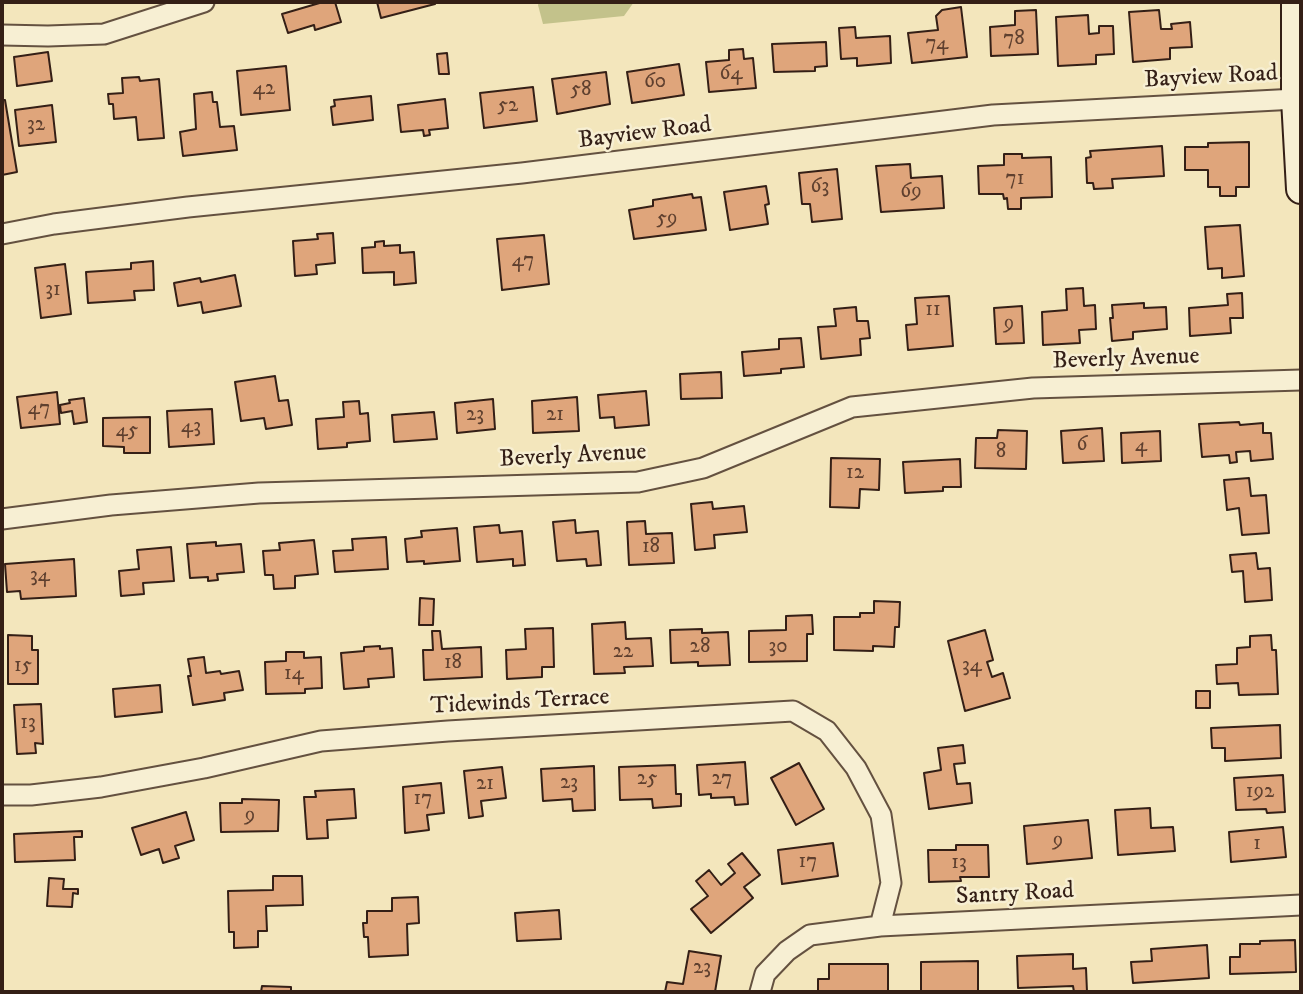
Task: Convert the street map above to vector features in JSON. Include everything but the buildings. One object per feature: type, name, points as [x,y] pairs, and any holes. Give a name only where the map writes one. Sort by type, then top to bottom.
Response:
[{"type":"main road","points":[[1296,2],[1296,99],[1301,189]]},
{"type":"street","points":[[2,35],[104,34],[205,2]]},
{"type":"street","name":"Bayview Road","points":[[2,234],[54,224],[162,211],[522,173],[993,115],[1296,99]]},
{"type":"street","name":"Beverly Avenue","points":[[2,519],[111,505],[259,492],[638,482],[703,468],[852,407],[1033,388],[1301,380]]},
{"type":"street","name":"Tidewinds Terrace","points":[[2,795],[101,787],[204,768],[321,741],[793,711],[827,731],[856,768],[881,815],[891,883],[880,926]]},
{"type":"street","name":"Santry Road","points":[[760,992],[765,974],[787,951],[810,935],[880,926],[1301,905]]},
{"type":"shaded area","points":[[539,2],[634,2],[624,16],[543,24]]}]
